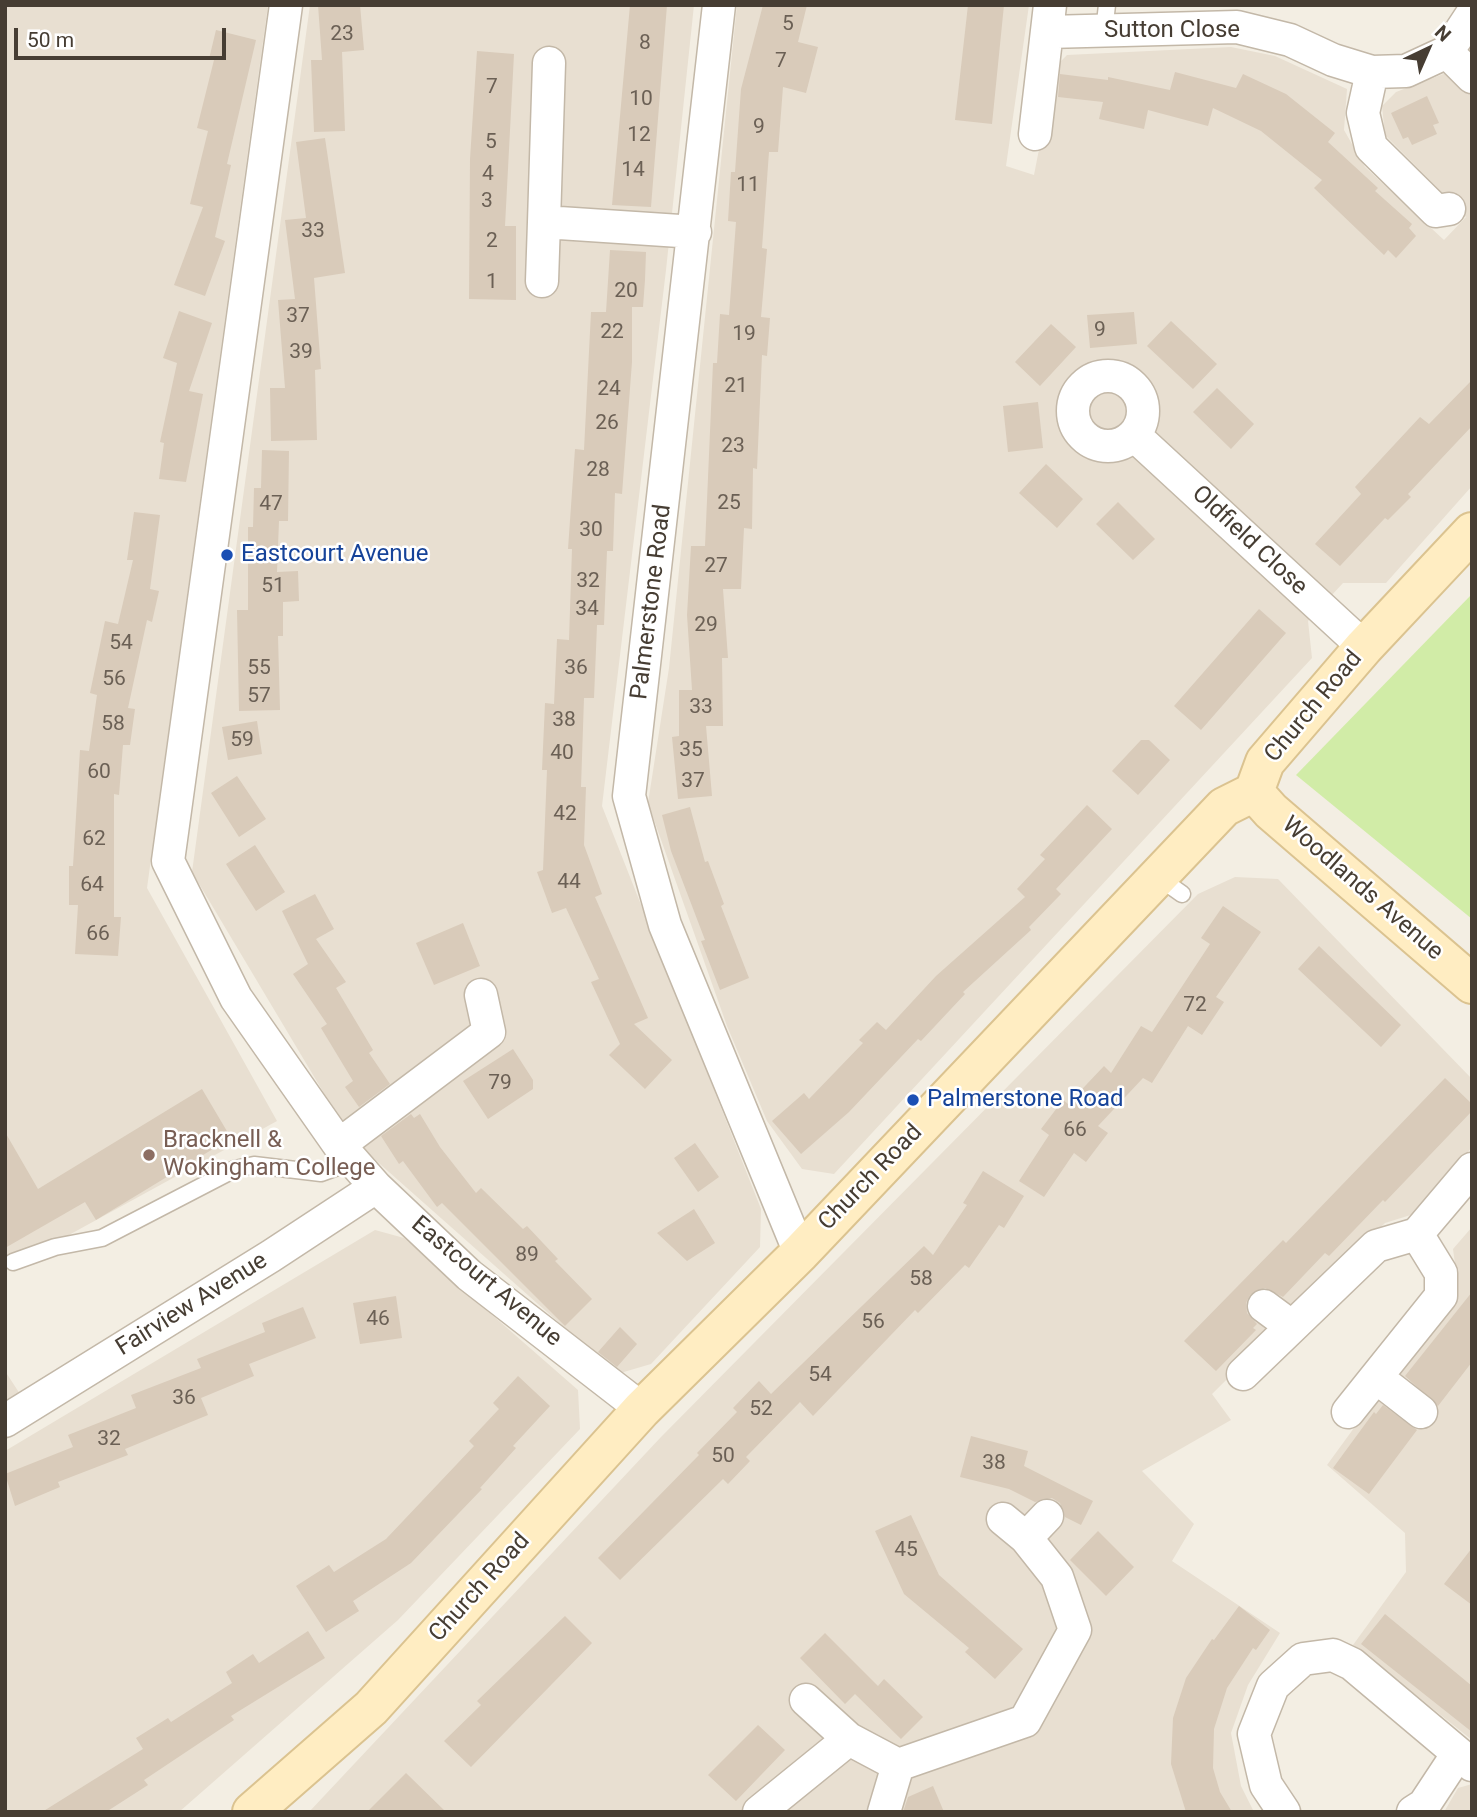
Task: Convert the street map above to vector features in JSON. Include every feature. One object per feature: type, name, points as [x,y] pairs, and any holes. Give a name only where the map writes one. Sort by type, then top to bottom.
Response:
[{"type":"main road","name":"Church Road","points":[[252,1812],[370,1708],[642,1409],[1170,885],[1224,807],[1254,792],[1265,762],[1364,647],[1472,532]]},
{"type":"main road","name":"Woodlands Avenue","points":[[1254,792],[1271,811],[1472,984]]},
{"type":"street","name":"Eastcourt Avenue","points":[[286,5],[168,862],[236,998],[347,1153],[376,1187],[468,1275],[642,1409]]},
{"type":"street","name":"Palmerstone Road","points":[[719,5],[629,796],[665,925],[800,1253]]},
{"type":"street","points":[[1472,14],[1447,52],[1472,77]]},
{"type":"street","name":"Sutton Close","points":[[1035,134],[1049,18],[1106,18],[1237,27],[1290,40],[1333,60],[1372,72],[1406,71],[1447,52]]},
{"type":"street","points":[[542,281],[549,63]]},
{"type":"street","points":[[1372,72],[1363,113],[1371,147],[1436,211],[1448,209]]},
{"type":"street","points":[[544,222],[695,232]]},
{"type":"street","name":"Oldfield Close","points":[[1134,435],[1364,647]]},
{"type":"street","points":[[347,1153],[489,1032],[481,995]]},
{"type":"street","points":[[1243,1374],[1376,1246],[1417,1234],[1472,1169]]},
{"type":"street","name":"Fairview Avenue","points":[[5,1421],[271,1256],[376,1187]]},
{"type":"street","points":[[1349,1412],[1441,1296],[1441,1273],[1417,1234]]},
{"type":"street","points":[[1264,1306],[1290,1326]]},
{"type":"street","points":[[1376,1377],[1421,1412]]},
{"type":"street","points":[[806,1700],[849,1739],[898,1765],[1025,1721],[1075,1630],[1057,1577],[1026,1524]]},
{"type":"street","points":[[1284,1812],[1266,1785],[1254,1734],[1273,1686],[1303,1659],[1333,1655],[1352,1664],[1464,1760],[1424,1804],[1413,1812]]},
{"type":"street","points":[[759,1812],[849,1739]]},
{"type":"street","points":[[884,1812],[898,1765]]},
{"type":"lane","points":[[13,1262],[74,1242],[102,1238],[235,1169],[254,1165],[321,1173],[347,1153]]},
{"type":"shaded area","points":[[5,5],[268,5],[147,888],[277,1121],[5,1270]]},
{"type":"shaded area","points":[[310,5],[694,5],[666,270],[602,806],[761,1209],[760,1247],[651,1364],[617,1374],[363,1149],[325,1095],[192,872]]},
{"type":"shaded area","points":[[737,5],[1029,5],[1006,166],[1034,175],[1055,67],[1067,55],[1231,47],[1275,56],[1347,89],[1344,130],[1365,167],[1444,240],[1466,217],[1385,135],[1382,106],[1396,92],[1454,70],[1472,40],[1472,486],[1386,583],[1343,583],[1308,621],[1312,658],[834,1174],[802,1169],[767,1121],[727,1026],[648,803],[669,668]]},
{"type":"shaded area","points":[[1235,877],[1278,879],[1472,1079],[1472,1147],[1417,1213],[1385,1223],[1212,1394],[1231,1420],[1142,1471],[1194,1524],[1172,1561],[1280,1633],[1248,1685],[1231,1733],[1241,1786],[1254,1812],[309,1812],[661,1437],[1198,894]]},
{"type":"shaded area","points":[[1472,1227],[1472,1740],[1353,1645],[1406,1572],[1405,1533],[1327,1465],[1458,1285],[1453,1249]]},
{"type":"shaded area","points":[[375,1230],[404,1238],[578,1390],[580,1429],[398,1620],[179,1812],[5,1812],[5,1451]]},
{"type":"shaded area","points":[[5,1371],[20,1394],[5,1404]]},
{"type":"shaded area","points":[[1472,1784],[1472,1812],[1444,1812],[1458,1788]]},
{"type":"green space","points":[[1472,594],[1472,919],[1296,775]]},
{"type":"building","points":[[318,5],[360,5],[364,50],[342,52],[345,131],[314,132],[311,60],[322,60]]},
{"type":"building","points":[[630,5],[667,5],[651,207],[612,205]]},
{"type":"building","points":[[763,5],[807,5],[798,42],[818,47],[806,93],[783,87],[778,152],[769,152],[762,248],[767,249],[761,317],[770,318],[767,356],[762,355],[757,469],[753,468],[752,529],[744,528],[741,589],[723,589],[728,658],[722,658],[723,726],[706,726],[712,796],[678,799],[672,737],[679,736],[679,690],[692,690],[687,615],[691,546],[705,546],[713,363],[717,363],[720,314],[729,315],[736,222],[728,221],[731,172],[735,172],[741,89]]},
{"type":"building","points":[[968,5],[1004,5],[992,124],[955,120]]},
{"type":"building","points":[[216,30],[256,40],[227,164],[231,165],[215,237],[225,241],[205,296],[174,285],[203,207],[190,204],[208,131],[197,128],[214,60],[209,59]]},
{"type":"building","points":[[477,51],[514,54],[505,226],[516,226],[516,300],[469,299],[470,159]]},
{"type":"building","points":[[1175,72],[1236,88],[1243,74],[1286,94],[1335,133],[1328,142],[1378,188],[1375,191],[1412,224],[1409,228],[1416,236],[1396,258],[1388,250],[1384,255],[1314,188],[1322,180],[1261,131],[1213,108],[1208,126],[1148,110],[1144,129],[1099,119],[1103,102],[1058,97],[1060,74],[1108,80],[1108,77],[1170,90]]},
{"type":"building","points":[[1427,96],[1439,123],[1433,125],[1437,134],[1412,145],[1408,137],[1403,139],[1391,113]]},
{"type":"building","points":[[325,138],[345,273],[314,278],[321,369],[315,370],[317,440],[271,441],[270,388],[285,388],[278,300],[295,299],[285,220],[306,218],[296,142]]},
{"type":"building","points":[[610,250],[646,252],[645,280],[643,307],[632,307],[632,362],[622,494],[615,493],[613,551],[607,551],[604,625],[597,625],[594,698],[584,698],[581,787],[586,787],[584,845],[602,894],[595,897],[648,1018],[634,1024],[672,1060],[645,1089],[609,1055],[620,1044],[591,982],[599,979],[566,908],[552,913],[537,872],[543,870],[547,770],[542,770],[545,703],[554,704],[557,639],[569,640],[572,549],[568,549],[575,449],[584,450],[591,312],[606,312]]},
{"type":"building","points":[[179,311],[212,323],[189,391],[203,394],[186,482],[159,479],[164,443],[160,442],[177,363],[163,358]]},
{"type":"building","points":[[1134,312],[1137,344],[1090,348],[1087,315]]},
{"type":"building","points":[[1171,321],[1217,364],[1193,389],[1147,346]]},
{"type":"building","points":[[1051,324],[1076,347],[1040,386],[1015,362]]},
{"type":"building","points":[[1472,380],[1472,426],[1408,494],[1411,497],[1388,520],[1385,518],[1340,566],[1315,544],[1361,494],[1355,487],[1420,417],[1429,424]]},
{"type":"building","points":[[1217,388],[1254,424],[1231,449],[1193,412]]},
{"type":"building","points":[[1038,402],[1043,448],[1008,452],[1003,406]]},
{"type":"building","points":[[262,450],[289,451],[288,521],[279,521],[277,572],[298,571],[299,601],[283,602],[283,636],[278,636],[280,710],[239,711],[237,610],[248,610],[248,527],[253,527],[254,488],[261,488]]},
{"type":"building","points":[[1046,464],[1083,499],[1057,528],[1019,493]]},
{"type":"building","points":[[1118,502],[1155,539],[1133,560],[1096,524]]},
{"type":"building","points":[[134,512],[160,515],[150,589],[159,591],[152,622],[147,620],[128,708],[135,709],[130,745],[123,745],[119,795],[114,794],[114,917],[121,917],[118,956],[75,954],[78,905],[69,905],[69,866],[73,866],[80,750],[89,751],[97,695],[90,693],[105,621],[118,624],[133,560],[127,560]]},
{"type":"building","points":[[1259,609],[1286,633],[1201,730],[1174,706]]},
{"type":"building","points":[[257,721],[262,754],[228,760],[222,727]]},
{"type":"building","points":[[1141,740],[1149,740],[1170,760],[1138,795],[1112,771]]},
{"type":"building","points":[[237,776],[266,819],[239,837],[211,793]]},
{"type":"building","points":[[1087,805],[1112,829],[1056,889],[1061,894],[1029,927],[1031,930],[963,992],[965,994],[921,1041],[918,1039],[849,1112],[801,1154],[772,1121],[804,1093],[809,1099],[863,1043],[859,1040],[877,1022],[886,1030],[936,976],[1025,897],[1017,889],[1045,859],[1040,855]]},
{"type":"building","points":[[690,807],[705,862],[708,861],[724,904],[721,906],[749,978],[720,990],[701,941],[705,940],[671,851],[662,815]]},
{"type":"building","points":[[255,845],[285,892],[256,911],[226,864]]},
{"type":"building","points":[[315,894],[334,929],[316,939],[346,982],[336,988],[373,1050],[369,1053],[390,1084],[359,1107],[345,1087],[353,1081],[321,1028],[327,1024],[293,974],[308,964],[282,911]]},
{"type":"building","points":[[1223,906],[1261,932],[1216,997],[1224,1002],[1202,1035],[1188,1026],[1152,1083],[1143,1078],[1098,1126],[1108,1133],[1086,1162],[1074,1153],[1044,1197],[1019,1181],[1049,1135],[1041,1129],[1063,1100],[1068,1104],[1104,1066],[1111,1073],[1141,1026],[1152,1032],[1210,944],[1201,938]]},
{"type":"building","points":[[463,923],[480,966],[434,985],[416,943]]},
{"type":"building","points":[[1319,946],[1401,1025],[1381,1047],[1298,969]]},
{"type":"building","points":[[513,1049],[533,1080],[533,1089],[488,1119],[463,1081]]},
{"type":"building","points":[[1445,1078],[1472,1104],[1472,1111],[1385,1202],[1383,1200],[1329,1256],[1325,1253],[1283,1297],[1265,1288],[1250,1295],[1246,1303],[1247,1313],[1257,1324],[1253,1328],[1256,1330],[1216,1371],[1184,1341],[1283,1240],[1286,1243]]},
{"type":"building","name":"Bracknell & Wokingham College","points":[[202,1089],[231,1138],[96,1220],[85,1202],[5,1248],[5,1132],[38,1189]]},
{"type":"building","points":[[411,1114],[414,1118],[420,1114],[440,1147],[476,1193],[481,1188],[523,1229],[527,1226],[558,1259],[555,1261],[592,1299],[565,1326],[442,1203],[437,1207],[403,1161],[399,1164],[381,1136]]},
{"type":"building","points":[[695,1143],[719,1177],[698,1192],[674,1158]]},
{"type":"building","points":[[983,1171],[1024,1196],[1004,1228],[999,1225],[969,1268],[965,1265],[918,1313],[915,1310],[813,1416],[800,1402],[746,1457],[750,1461],[728,1484],[723,1479],[620,1580],[598,1558],[699,1455],[697,1453],[737,1412],[733,1408],[759,1381],[771,1394],[924,1246],[933,1255],[967,1205],[963,1203]]},
{"type":"building","points":[[694,1209],[715,1243],[687,1261],[657,1233]]},
{"type":"building","points":[[1472,1292],[1472,1362],[1438,1406],[1405,1376]]},
{"type":"building","points":[[396,1296],[402,1338],[360,1344],[353,1303]]},
{"type":"building","points":[[303,1307],[316,1338],[249,1364],[254,1376],[201,1398],[208,1415],[125,1449],[128,1455],[58,1482],[60,1487],[15,1506],[5,1474],[73,1447],[68,1435],[136,1408],[131,1395],[201,1368],[197,1359],[265,1332],[262,1323]]},
{"type":"building","points":[[620,1327],[637,1344],[617,1367],[598,1352]]},
{"type":"building","points":[[518,1376],[550,1406],[513,1446],[516,1448],[480,1488],[482,1489],[411,1563],[353,1601],[359,1611],[326,1632],[296,1586],[329,1565],[334,1572],[386,1539],[474,1446],[469,1441],[499,1409],[493,1403]]},
{"type":"building","points":[[1383,1405],[1417,1430],[1369,1494],[1333,1468],[1374,1412],[1376,1414]]},
{"type":"building","points":[[971,1436],[1028,1451],[1024,1466],[1093,1501],[1081,1525],[1065,1517],[1060,1503],[1052,1498],[1035,1502],[1009,1489],[960,1477]]},
{"type":"building","points":[[911,1515],[939,1575],[1023,1649],[995,1679],[965,1652],[969,1648],[904,1594],[875,1531]]},
{"type":"building","points":[[1098,1531],[1134,1567],[1106,1596],[1070,1560]]},
{"type":"building","points":[[1472,1548],[1472,1605],[1444,1584]]},
{"type":"building","points":[[1239,1606],[1270,1630],[1256,1650],[1253,1648],[1227,1688],[1214,1729],[1213,1768],[1220,1792],[1232,1812],[1186,1812],[1171,1764],[1173,1718],[1186,1678],[1212,1639],[1214,1640]]},
{"type":"building","points":[[1385,1614],[1472,1686],[1472,1732],[1361,1644]]},
{"type":"building","points":[[565,1616],[592,1643],[471,1767],[444,1741],[481,1705],[477,1701]]},
{"type":"building","points":[[308,1631],[325,1658],[231,1716],[234,1720],[144,1780],[148,1785],[106,1812],[42,1812],[143,1749],[136,1738],[168,1718],[171,1722],[232,1683],[226,1672],[253,1654],[259,1663]]},
{"type":"building","points":[[825,1633],[878,1686],[884,1679],[923,1717],[901,1739],[855,1694],[845,1704],[800,1658]]},
{"type":"building","points":[[758,1725],[785,1750],[736,1801],[708,1775]]},
{"type":"building","points":[[406,1773],[446,1812],[367,1812]]},
{"type":"building","points":[[933,1786],[944,1812],[903,1812],[908,1797]]},
{"type":"place","name":"Eastcourt Avenue","points":[[227,555]]},
{"type":"place","name":"Palmerstone Road","points":[[913,1100]]},
{"type":"place","name":"Bracknell & Wokingham College","points":[[149,1155]]}]
